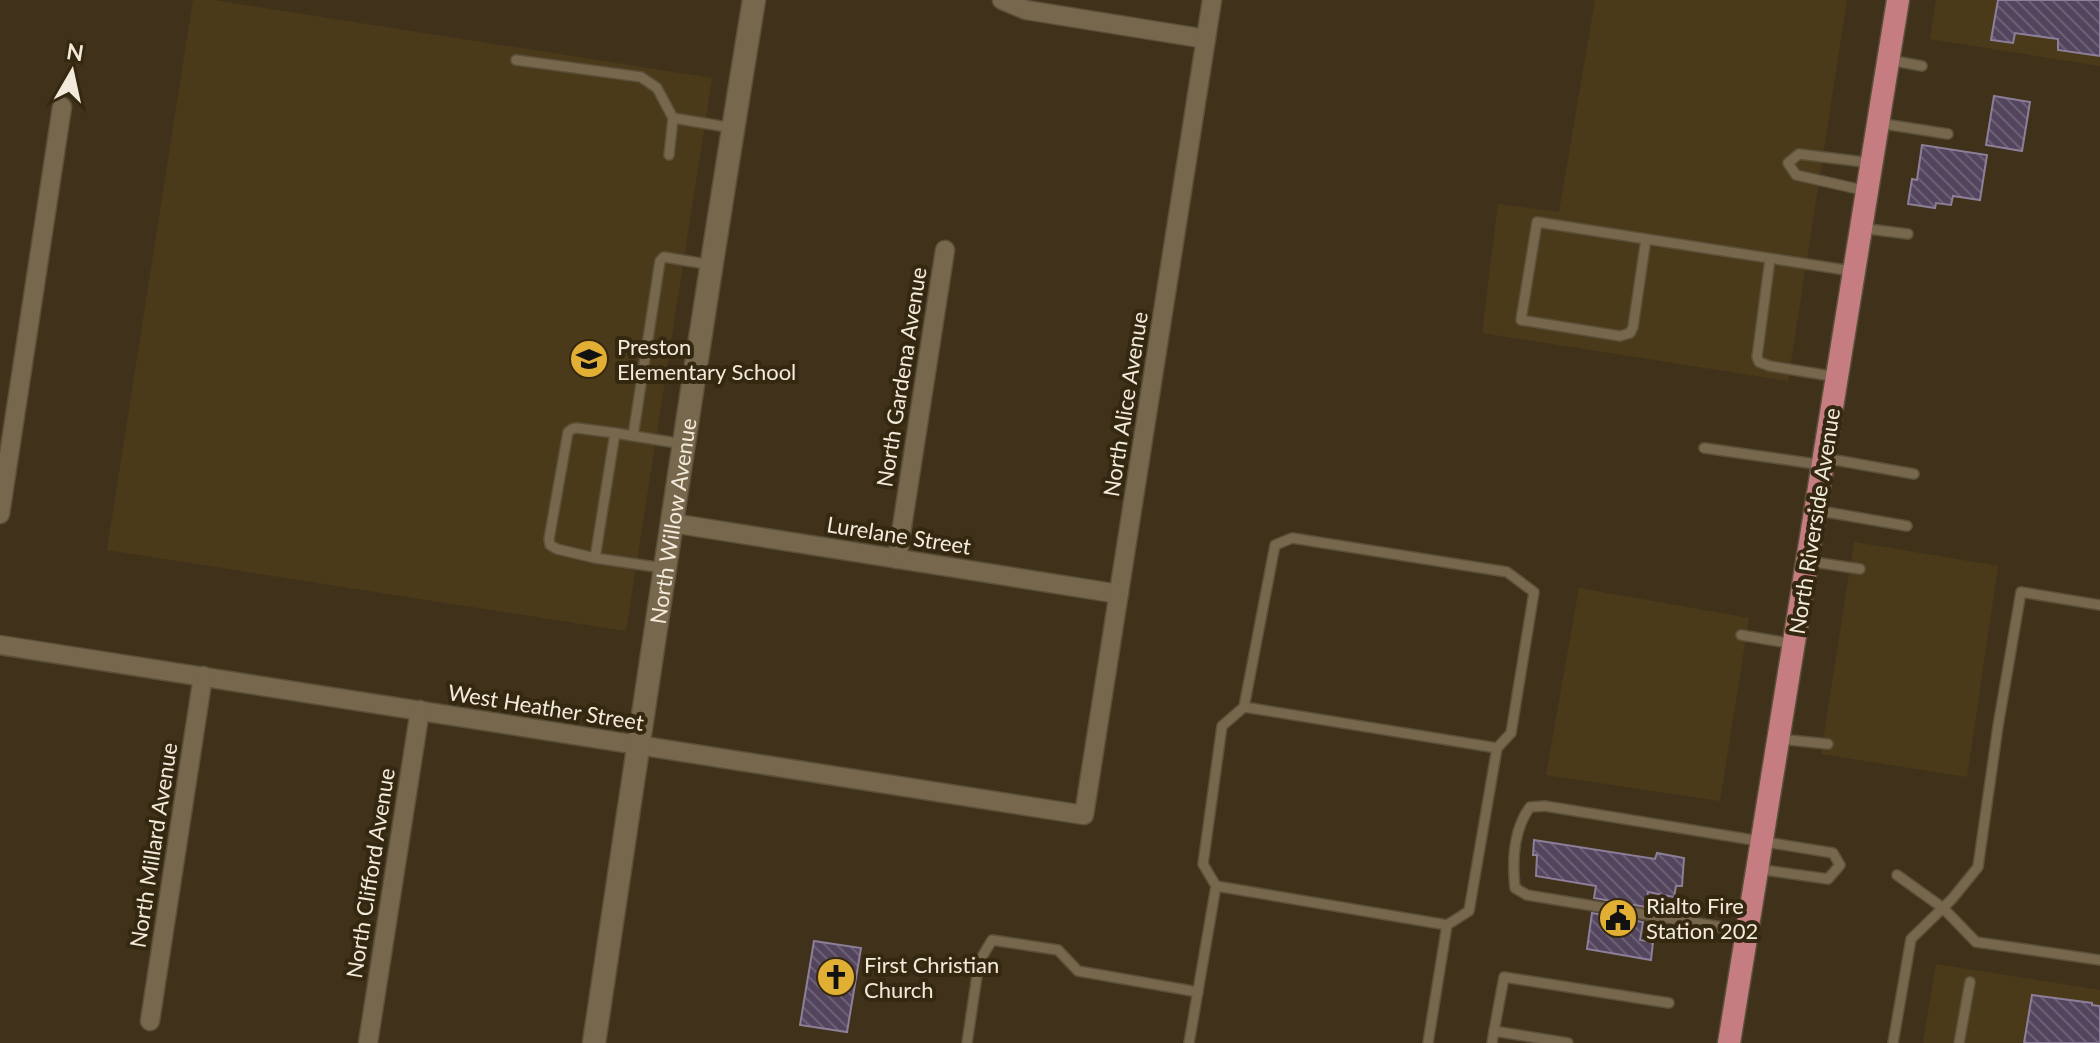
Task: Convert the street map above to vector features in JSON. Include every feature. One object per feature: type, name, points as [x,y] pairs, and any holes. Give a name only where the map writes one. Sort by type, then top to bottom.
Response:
[{"type":"main road","name":"North Riverside Avenue","points":[[1729,1043],[1898,0]]},
{"type":"street","name":"North Willow Avenue","points":[[594,1043],[683,444],[754,0]]},
{"type":"street","points":[[1002,0],[1026,10],[1206,39]]},
{"type":"street","name":"North Alice Avenue","points":[[1084,815],[1212,0]]},
{"type":"street","points":[[0,514],[7,421],[62,107]]},
{"type":"street","name":"North Gardena Avenue","points":[[897,559],[945,250]]},
{"type":"street","name":"Lurelane Street","points":[[672,523],[1119,594]]},
{"type":"street","name":"West Heather Street","points":[[0,645],[1084,815]]},
{"type":"street","name":"North Millard Avenue","points":[[150,1021],[203,676]]},
{"type":"street","name":"North Clifford Avenue","points":[[368,1043],[420,710]]},
{"type":"lane","points":[[516,60],[641,77],[657,88],[673,118],[669,155]]},
{"type":"lane","points":[[1889,60],[1922,66]]},
{"type":"lane","points":[[673,118],[733,128]]},
{"type":"lane","points":[[1878,123],[1948,134]]},
{"type":"lane","points":[[1867,191],[1796,175],[1788,163],[1799,154],[1872,163]]},
{"type":"lane","points":[[1646,239],[1630,333],[1620,336],[1521,320],[1537,222],[1646,239],[1770,259],[1854,272]]},
{"type":"lane","points":[[1861,228],[1908,234]]},
{"type":"lane","points":[[633,436],[658,265],[664,257],[712,265]]},
{"type":"lane","points":[[1770,259],[1757,357],[1759,362],[1837,377]]},
{"type":"lane","points":[[665,568],[557,549],[550,545],[549,539],[568,432],[572,429],[683,444]]},
{"type":"lane","points":[[595,558],[615,433]]},
{"type":"lane","points":[[1704,448],[1914,474]]},
{"type":"lane","points":[[1815,510],[1907,526]]},
{"type":"lane","points":[[1189,1043],[1216,886],[1203,864],[1222,726],[1244,707],[1275,545],[1292,538],[1507,572],[1534,592],[1511,733],[1497,748],[1469,911],[1447,925],[1216,886]]},
{"type":"lane","points":[[1807,561],[1860,569]]},
{"type":"lane","points":[[1893,1043],[1911,939],[1952,899],[1978,867],[2021,592],[2100,605]]},
{"type":"lane","points":[[1741,635],[1794,644]]},
{"type":"lane","points":[[1244,707],[1497,748]]},
{"type":"lane","points":[[1778,739],[1828,744]]},
{"type":"lane","points":[[1747,931],[1527,895],[1515,888],[1513,868],[1516,841],[1520,820],[1530,807],[1545,806],[1833,853],[1840,865],[1828,879],[1757,869]]},
{"type":"lane","points":[[1897,875],[1943,908],[1976,942],[2100,960]]},
{"type":"lane","points":[[1428,1043],[1447,925]]},
{"type":"lane","points":[[967,1043],[979,962],[992,940],[1058,950],[1078,971],[1198,992]]},
{"type":"lane","points":[[1492,1043],[1504,977],[1669,1003]]},
{"type":"lane","points":[[1959,1043],[1970,982]]},
{"type":"lane","points":[[1494,1031],[1568,1043]]},
{"type":"shaded area","points":[[193,0],[213,0],[712,78],[626,631],[107,550]]},
{"type":"shaded area","points":[[1595,0],[1847,0],[1788,381],[1482,333],[1498,204],[1559,212]]},
{"type":"shaded area","points":[[1936,0],[2100,0],[2100,66],[1930,39]]},
{"type":"shaded area","points":[[1854,542],[1998,566],[1967,777],[1821,754]]},
{"type":"shaded area","points":[[1579,588],[1749,618],[1720,801],[1546,775]]},
{"type":"shaded area","points":[[1936,964],[2100,990],[2100,1043],[1923,1043]]},
{"type":"building","points":[[1998,0],[2100,0],[2100,56],[2058,50],[2058,39],[2015,33],[2013,43],[1991,40]]},
{"type":"building","points":[[1994,96],[2030,102],[2022,151],[1986,145]]},
{"type":"building","points":[[1922,145],[1987,155],[1980,200],[1953,196],[1951,205],[1936,203],[1935,208],[1908,204],[1912,179],[1917,180]]},
{"type":"building","name":"Rialto Fire Station 202","points":[[1534,840],[1655,859],[1657,853],[1684,858],[1682,886],[1676,886],[1674,897],[1648,892],[1646,907],[1594,898],[1596,886],[1536,876]]},
{"type":"building","points":[[1592,913],[1643,922],[1640,940],[1653,942],[1651,960],[1587,949]]},
{"type":"building","points":[[814,941],[861,948],[847,1032],[800,1025]]},
{"type":"building","points":[[2032,995],[2100,1006],[2100,1043],[2024,1043]]},
{"type":"place","name":"Preston Elementary School","points":[[589,359]]},
{"type":"place","name":"Rialto Fire Station 202","points":[[1618,918]]},
{"type":"place","name":"First Christian Church","points":[[836,977]]}]
